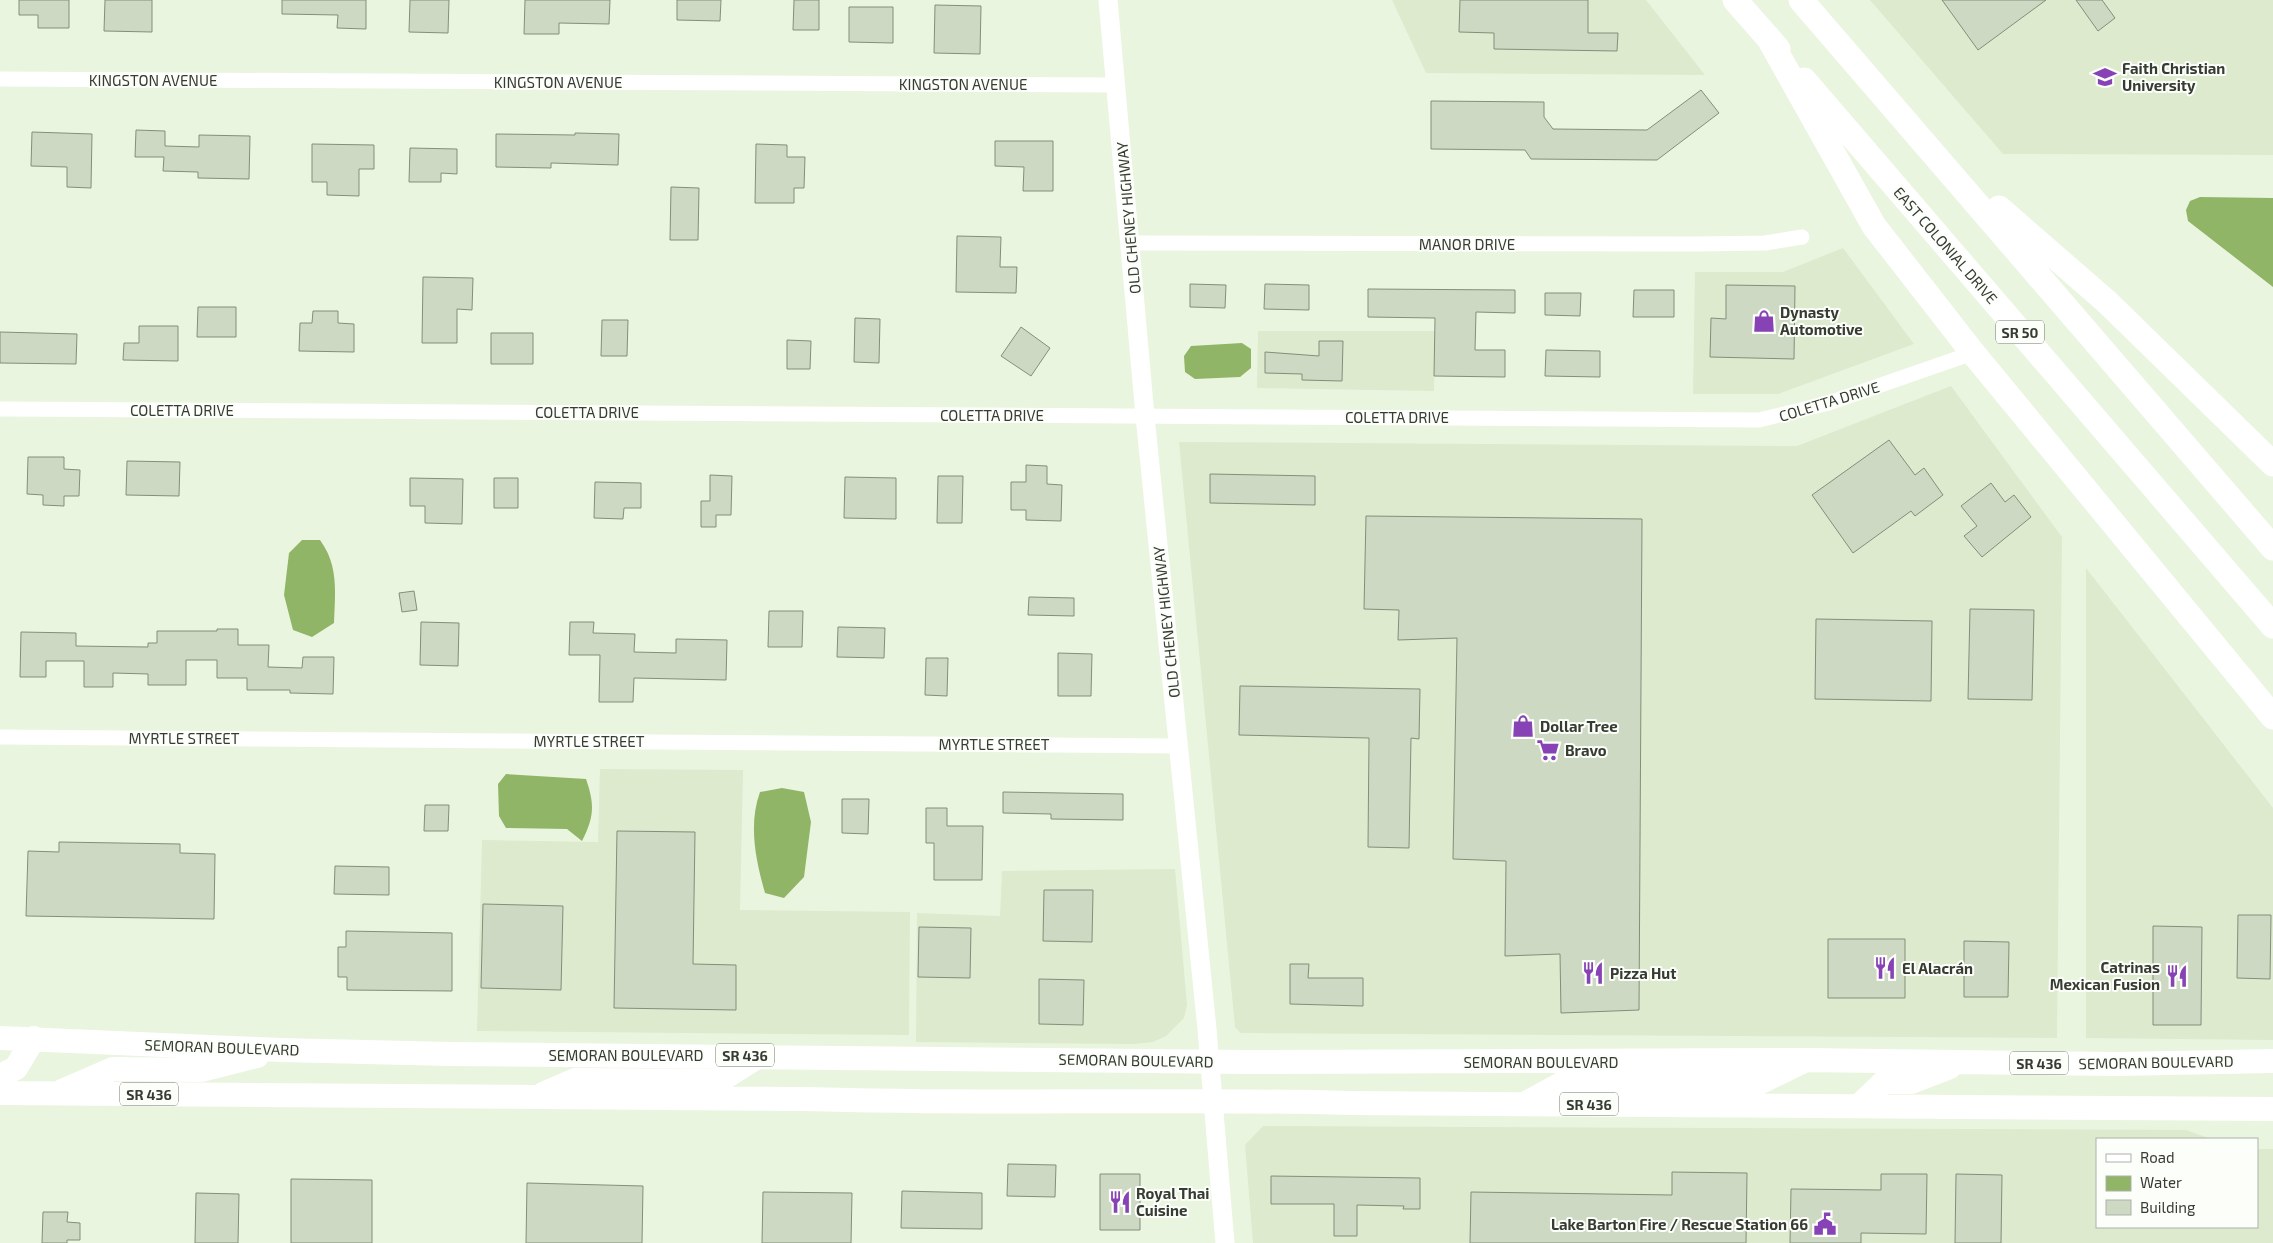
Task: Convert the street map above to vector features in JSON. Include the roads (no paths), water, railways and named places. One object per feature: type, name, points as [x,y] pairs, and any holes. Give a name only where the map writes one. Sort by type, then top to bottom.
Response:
[{"type":"highway","name":"EAST COLONIAL DRIVE","points":[[1736,0],[2273,626]]},
{"type":"highway","points":[[1801,0],[1935,153],[2273,548]]},
{"type":"highway","points":[[1768,37],[1874,226],[1972,353],[2273,717]]},
{"type":"highway","points":[[1935,153],[2107,302],[2273,464]]},
{"type":"main road","name":"SEMORAN BOULEVARD","points":[[0,1038],[281,1050],[450,1054],[1210,1062],[1806,1060],[2117,1064],[2273,1061]]},
{"type":"main road","points":[[0,1076],[16,1068],[34,1038]]},
{"type":"main road","points":[[58,1093],[112,1069],[201,1070],[281,1050]]},
{"type":"main road","points":[[534,1097],[574,1080],[719,1081],[760,1056]]},
{"type":"main road","points":[[1524,1104],[1561,1084],[1757,1084],[1806,1060]]},
{"type":"main road","points":[[1859,1106],[1884,1082],[1911,1082],[1961,1062]]},
{"type":"main road","name":"SR 436","points":[[0,1093],[896,1102],[1213,1100],[2273,1109]]},
{"type":"street","name":"OLD CHENEY HIGHWAY","points":[[1108,0],[1145,416],[1210,1062],[1225,1243]]},
{"type":"street","name":"KINGSTON AVENUE","points":[[0,79],[1116,85]]},
{"type":"street","name":"MANOR DRIVE","points":[[1131,243],[1699,244],[1765,243],[1802,237]]},
{"type":"street","name":"COLETTA DRIVE","points":[[0,409],[1759,420],[1835,401],[1972,353]]},
{"type":"street","name":"MYRTLE STREET","points":[[0,737],[1178,746]]},
{"type":"water","points":[[2200,197],[2273,198],[2273,287],[2188,221],[2186,210],[2190,201]]},
{"type":"water","points":[[1242,343],[1251,349],[1251,368],[1240,377],[1195,379],[1185,372],[1184,356],[1191,346]]},
{"type":"water","points":[[302,540],[320,540],[326,550],[333,570],[334,623],[312,637],[293,630],[284,595],[289,553]]},
{"type":"water","points":[[506,774],[586,779],[591,796],[592,811],[589,825],[582,841],[567,829],[506,828],[499,816],[498,784]]},
{"type":"water","points":[[782,788],[804,792],[811,822],[804,877],[784,898],[765,893],[756,856],[754,830],[754,817],[760,792]]},
{"type":"place","name":"Faith Christian University","points":[[2105,77]]},
{"type":"place","name":"Dynasty Automotive","points":[[1764,321]]},
{"type":"place","name":"Dollar Tree","points":[[1523,726]]},
{"type":"place","name":"Bravo","points":[[1548,750]]},
{"type":"place","name":"El Alacrán","points":[[1885,968]]},
{"type":"place","name":"Pizza Hut","points":[[1593,973]]},
{"type":"place","name":"Catrinas Mexican Fusion","points":[[2177,976]]},
{"type":"place","name":"Royal Thai Cuisine","points":[[1120,1202]]},
{"type":"place","name":"Lake Barton Fire / Rescue Station 66","points":[[1825,1224]]}]
